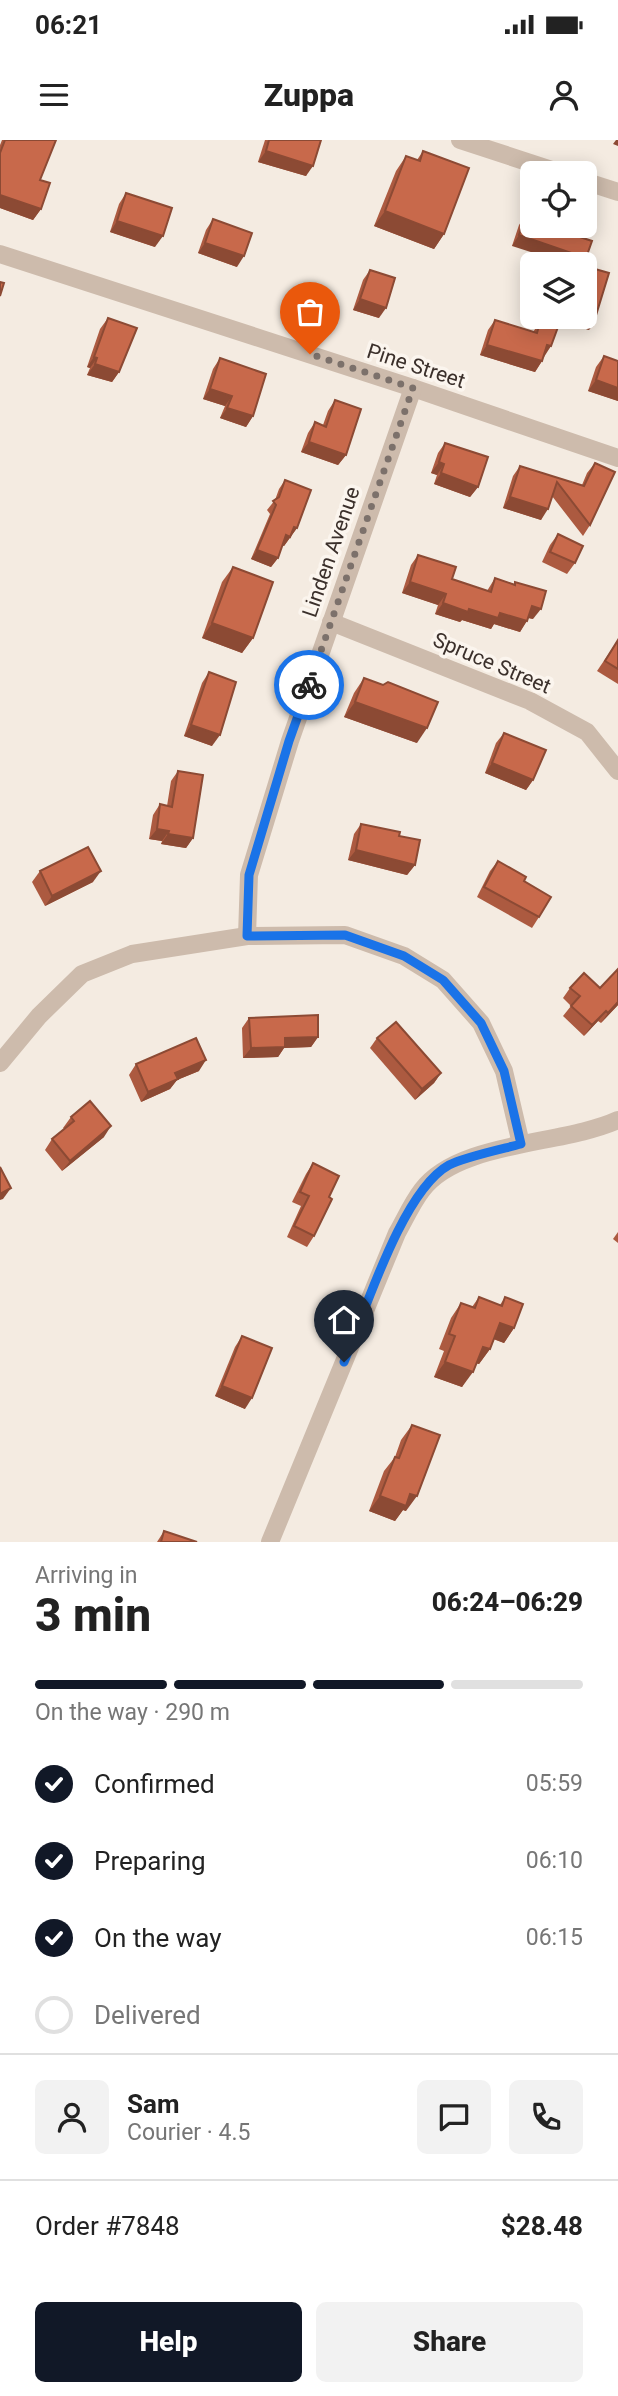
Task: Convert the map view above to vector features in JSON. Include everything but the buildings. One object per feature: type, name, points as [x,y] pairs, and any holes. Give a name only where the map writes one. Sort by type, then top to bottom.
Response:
[{"type":"street","points":[[460,140],[524,161]]},
{"type":"street","points":[[597,185],[618,192]]},
{"type":"street","name":"Pine Street","points":[[0,254],[413,388],[618,458]]},
{"type":"street","name":"Linden Avenue","points":[[247,936],[249,875],[289,741],[413,388]]},
{"type":"street","name":"Spruce Street","points":[[331,622],[530,701],[587,733],[618,771]]},
{"type":"street","points":[[0,1063],[38,1016],[82,974],[132,954],[247,936],[345,935],[404,956],[443,980],[481,1023],[504,1071],[521,1144]]},
{"type":"street","points":[[270,1542],[397,1233],[422,1189],[449,1166],[521,1144],[561,1137],[618,1120]]},
{"type":"way so far","points":[[309,685],[413,388],[310,354]]},
{"type":"route","points":[[309,685],[289,741],[249,875],[247,936],[345,935],[404,956],[443,980],[481,1023],[504,1071],[521,1144],[449,1166],[422,1189],[397,1233],[344,1362]]}]
